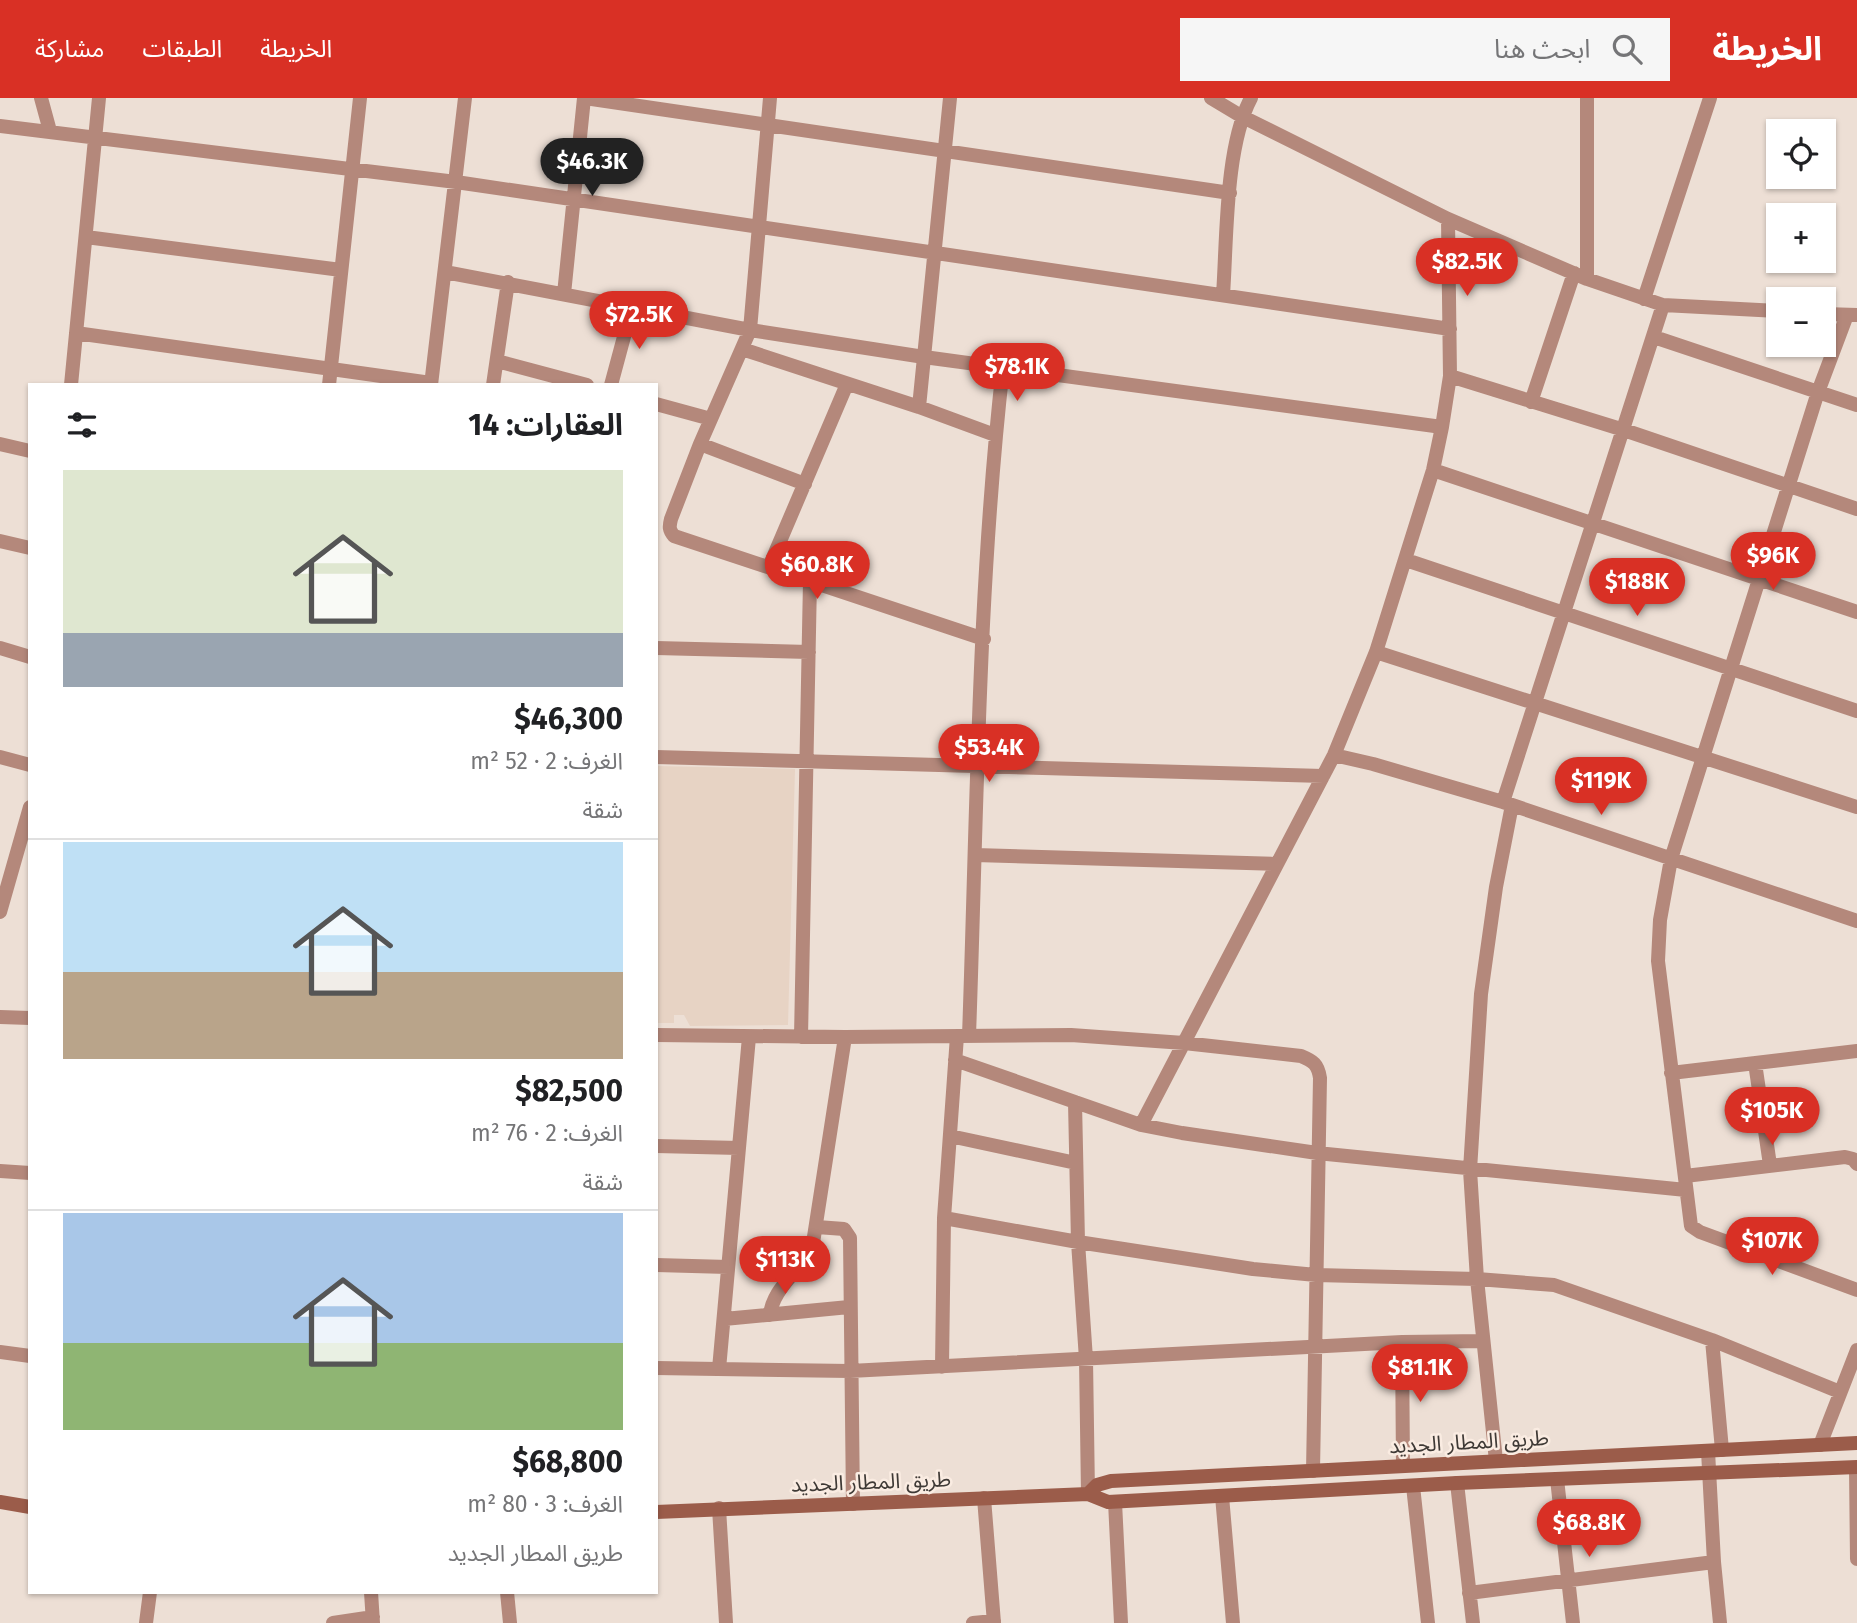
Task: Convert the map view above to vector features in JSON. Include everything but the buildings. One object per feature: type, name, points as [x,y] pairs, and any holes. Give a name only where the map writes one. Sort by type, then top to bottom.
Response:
[{"type":"street","points":[[41,98],[50,131]]},
{"type":"street","points":[[71,383],[100,98]]},
{"type":"street","points":[[330,378],[360,98]]},
{"type":"street","points":[[431,383],[465,98]]},
{"type":"street","points":[[564,294],[584,98],[1230,193]]},
{"type":"street","points":[[770,98],[750,330],[700,444],[671,519],[670,532],[674,536],[984,639]]},
{"type":"street","points":[[919,407],[950,98]]},
{"type":"street","points":[[1211,98],[1241,116],[1448,219],[1580,276],[1663,305],[1766,310]]},
{"type":"street","points":[[1223,295],[1230,193],[1241,116],[1251,98]]},
{"type":"street","points":[[1531,402],[1580,276],[1587,98]]},
{"type":"street","points":[[1644,299],[1710,98]]},
{"type":"street","points":[[0,126],[456,181],[1450,330]]},
{"type":"street","points":[[1141,1125],[1334,755],[1376,652],[1433,470],[1442,427],[1450,376],[1448,219]]},
{"type":"street","points":[[86,237],[341,270]]},
{"type":"street","points":[[445,272],[750,330],[1442,427]]},
{"type":"street","points":[[493,383],[508,282]]},
{"type":"street","points":[[1496,1461],[1477,1279],[1470,1170],[1481,994],[1507,804],[1536,702],[1663,305]]},
{"type":"street","points":[[612,383],[632,307]]},
{"type":"street","points":[[1852,315],[1818,392],[1671,859],[1660,920],[1658,961],[1690,1222],[1694,1229],[1857,1290]]},
{"type":"street","points":[[76,333],[330,378],[414,383]]},
{"type":"street","points":[[1654,337],[1857,405]]},
{"type":"street","points":[[741,349],[996,435]]},
{"type":"street","points":[[497,361],[580,383]]},
{"type":"street","points":[[942,1367],[944,1218],[955,1060],[963,1036],[996,435],[1003,367]]},
{"type":"street","points":[[1450,376],[1624,430],[1857,509]]},
{"type":"street","points":[[769,567],[847,384]]},
{"type":"street","points":[[658,405],[711,419]]},
{"type":"street","points":[[0,444],[28,451]]},
{"type":"street","points":[[700,444],[805,484]]},
{"type":"street","points":[[1433,470],[1857,612]]},
{"type":"street","points":[[0,541],[28,548]]},
{"type":"street","points":[[1406,560],[1857,711]]},
{"type":"street","points":[[801,1037],[810,581]]},
{"type":"street","points":[[0,648],[28,656]]},
{"type":"street","points":[[658,648],[809,652]]},
{"type":"street","points":[[1376,652],[1857,807]]},
{"type":"street","points":[[1334,755],[1507,804],[1857,920],[1857,912]]},
{"type":"street","points":[[0,757],[28,764]]},
{"type":"street","points":[[658,757],[1323,776]]},
{"type":"street","points":[[0,912],[28,814]]},
{"type":"street","points":[[975,855],[1278,864]]},
{"type":"street","points":[[0,1017],[28,1018]]},
{"type":"street","points":[[658,1035],[1072,1035],[1184,1043],[1301,1056],[1315,1063],[1320,1078],[1313,1471]]},
{"type":"street","points":[[719,1369],[749,1037]]},
{"type":"street","points":[[770,1315],[774,1298],[809,1253],[817,1227],[845,1037]]},
{"type":"street","points":[[1671,1073],[1857,1051]]},
{"type":"street","points":[[955,1060],[1141,1125],[1317,1153],[1470,1170],[1686,1182],[1770,1165],[1845,1157],[1853,1159],[1857,1164]]},
{"type":"street","points":[[1755,1063],[1770,1165]]},
{"type":"street","points":[[1075,1102],[1078,1242],[1086,1359],[1087,1494]]},
{"type":"street","points":[[950,1136],[1076,1163]]},
{"type":"street","points":[[658,1146],[739,1148]]},
{"type":"street","points":[[0,1171],[28,1174]]},
{"type":"street","points":[[944,1218],[1254,1269],[1316,1275],[1477,1279],[1554,1285],[1712,1340],[1840,1392]]},
{"type":"street","points":[[817,1227],[844,1228],[848,1232],[850,1246],[853,1504]]},
{"type":"street","points":[[658,1265],[728,1266]]},
{"type":"street","points":[[724,1319],[849,1307]]},
{"type":"street","points":[[1712,1340],[1715,1450],[1709,1473],[1720,1623]]},
{"type":"street","points":[[658,1368],[850,1371],[1402,1342],[1483,1341]]},
{"type":"street","points":[[1402,1342],[1403,1466]]},
{"type":"street","points":[[1820,1445],[1857,1350]]},
{"type":"street","points":[[0,1352],[28,1356]]},
{"type":"street","name":"طريق المطار الجديد","points":[[1087,1494],[1097,1485],[1111,1481],[1857,1443]]},
{"type":"street","points":[[1857,1468],[1857,1557]]},
{"type":"street","name":"طريق المطار الجديد","points":[[658,1512],[1087,1494],[1100,1501],[1115,1502],[1457,1483],[1857,1468]]},
{"type":"street","points":[[1557,1479],[1573,1623]]},
{"type":"street","points":[[1457,1483],[1473,1623]]},
{"type":"street","points":[[1413,1486],[1428,1623]]},
{"type":"street","points":[[1222,1496],[1233,1623]]},
{"type":"street","points":[[973,1623],[994,1622],[984,1498]]},
{"type":"street","points":[[0,1502],[28,1507]]},
{"type":"street","points":[[1115,1502],[1121,1623]]},
{"type":"street","points":[[719,1508],[726,1623]]},
{"type":"street","points":[[1469,1593],[1714,1562]]},
{"type":"street","points":[[146,1623],[150,1594]]},
{"type":"street","points":[[333,1623],[373,1620],[371,1594]]},
{"type":"street","points":[[507,1594],[510,1623]]},
{"type":"shaded area","points":[[658,766],[795,769],[788,1025],[690,1026],[684,1015],[674,1015],[674,1023],[658,1023]]}]
